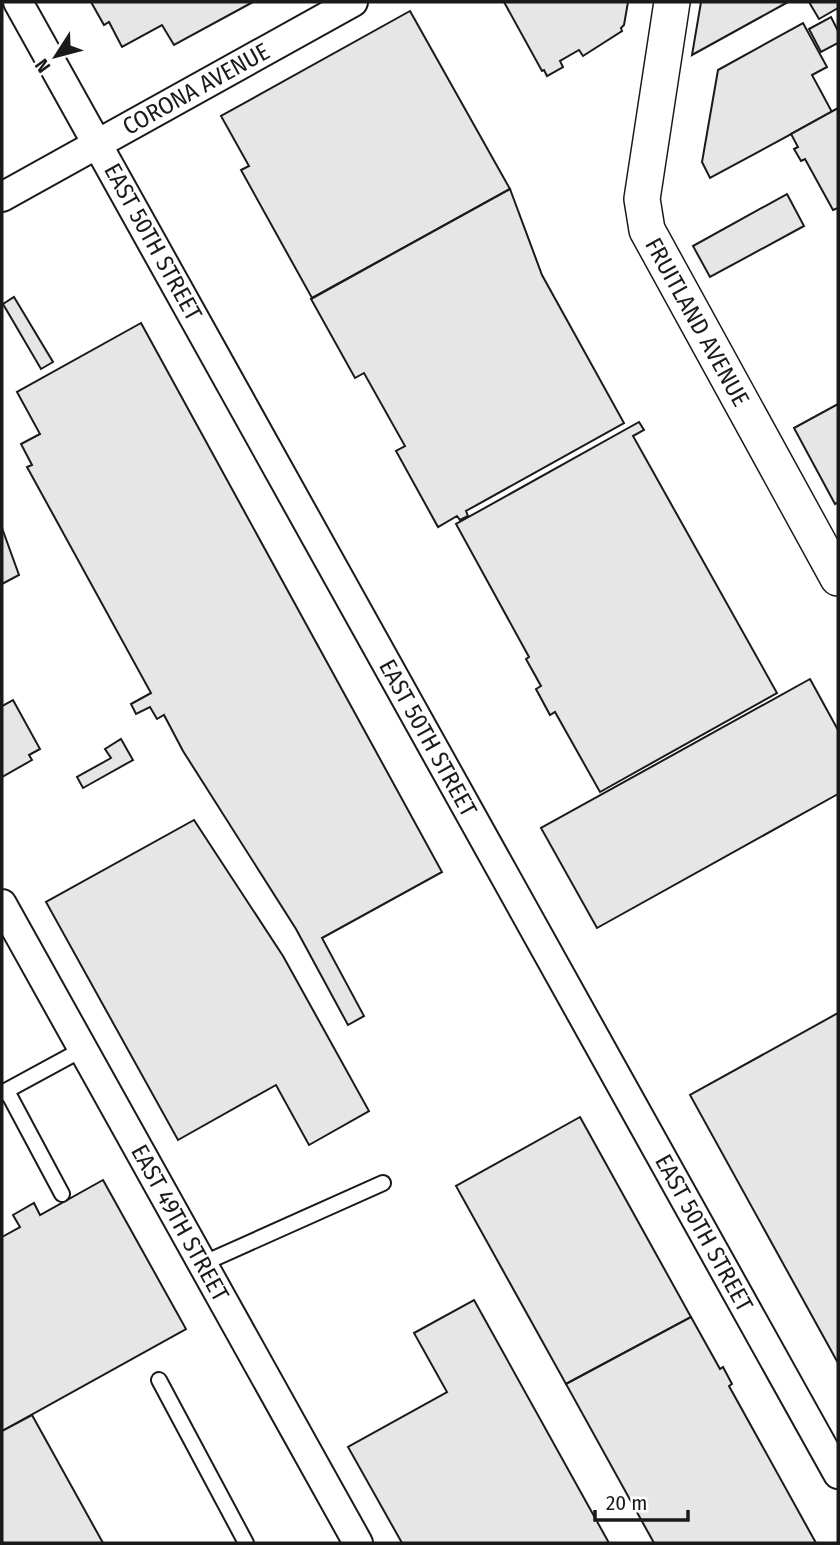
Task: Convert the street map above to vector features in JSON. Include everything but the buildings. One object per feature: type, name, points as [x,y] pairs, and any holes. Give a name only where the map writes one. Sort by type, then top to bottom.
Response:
[{"type":"street","name":"EAST 50TH STREET","points":[[18,2],[838,1474]]},
{"type":"street","name":"CORONA AVENUE","points":[[2,197],[353,2]]},
{"type":"street","name":"FRUITLAND AVENUE","points":[[672,2],[642,199],[647,230],[835,566]]},
{"type":"street","name":"EAST 49TH STREET","points":[[2,904],[358,1543]]},
{"type":"lane","points":[[62,1194],[4,1092],[83,1049]]},
{"type":"lane","points":[[202,1264],[383,1183]]},
{"type":"lane","points":[[159,1380],[246,1543]]}]
